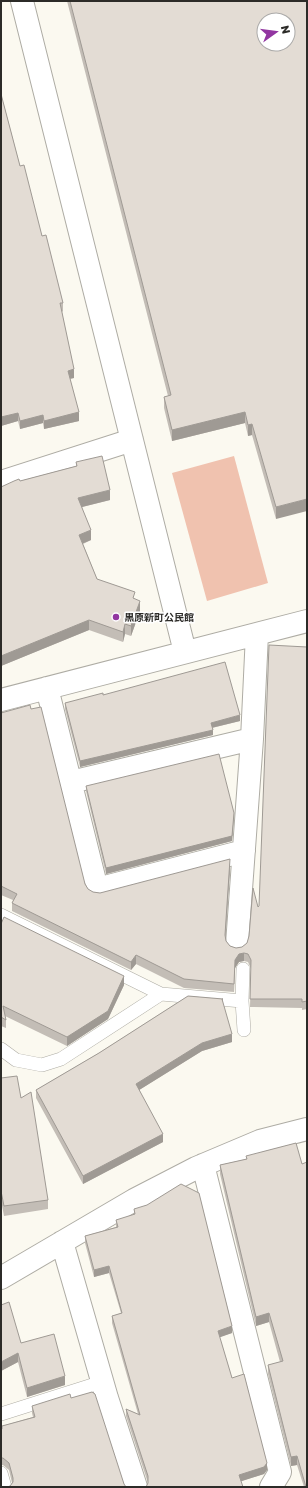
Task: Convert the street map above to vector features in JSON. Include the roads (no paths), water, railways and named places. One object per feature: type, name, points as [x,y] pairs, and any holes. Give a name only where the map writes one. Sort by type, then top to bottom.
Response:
[{"type":"street","points":[[22,1],[185,652]]},
{"type":"street","points":[[1,482],[132,440]]},
{"type":"street","points":[[1,700],[307,621]]},
{"type":"street","points":[[237,944],[252,739],[257,634]]},
{"type":"street","points":[[47,688],[97,890],[244,851]]},
{"type":"street","points":[[71,782],[252,739]]},
{"type":"street","points":[[1,1278],[134,1200],[203,1165],[260,1141],[307,1129]]},
{"type":"street","points":[[203,1165],[280,1472],[272,1487]]},
{"type":"street","points":[[62,1242],[102,1382],[136,1487]]},
{"type":"lane","points":[[1,915],[161,994],[242,1001]]},
{"type":"lane","points":[[243,970],[242,1001],[244,1030]]},
{"type":"lane","points":[[1,1049],[16,1060],[42,1065],[61,1059],[161,994]]},
{"type":"lane","points":[[1,1414],[102,1382]]},
{"type":"lane","points":[[1,1473],[5,1487]]},
{"type":"place","name":"黒原新町公民館","points":[[116,617]]}]
